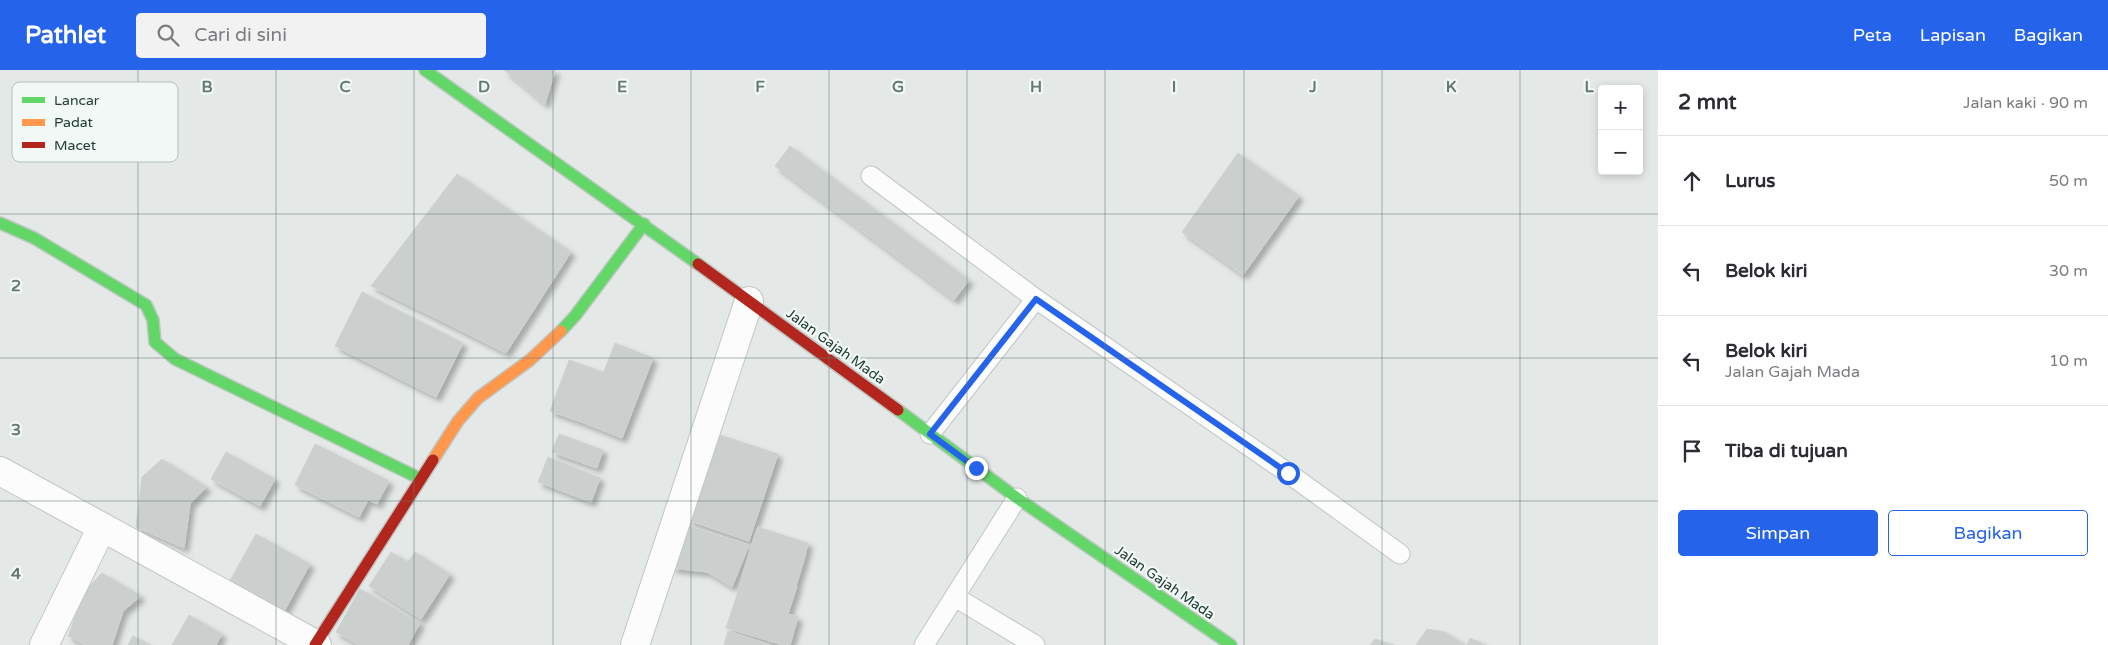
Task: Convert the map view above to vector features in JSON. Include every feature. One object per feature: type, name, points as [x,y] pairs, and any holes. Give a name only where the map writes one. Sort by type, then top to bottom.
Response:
[{"type":"street","name":"Jalan Gajah Mada","points":[[425,70],[644,224],[1017,498],[1231,645]]},
{"type":"street","points":[[0,223],[34,238],[146,305],[153,320],[155,342],[175,359],[421,479]]},
{"type":"street","points":[[0,471],[316,645],[458,420],[478,398],[530,360],[554,339],[575,316],[644,224]]},
{"type":"street","points":[[635,645],[749,301]]},
{"type":"street","points":[[44,645],[102,527]]},
{"type":"lane","points":[[871,176],[1036,299],[1288,473],[1400,554]]},
{"type":"lane","points":[[930,434],[1036,299]]},
{"type":"lane","points":[[924,645],[1017,498]]},
{"type":"lane","points":[[955,597],[1035,645]]},
{"type":"building","points":[[504,70],[555,70],[545,104]]},
{"type":"building","points":[[790,146],[969,280],[954,300],[775,166]]},
{"type":"building","points":[[1238,153],[1299,196],[1243,275],[1182,232]]},
{"type":"building","points":[[457,174],[571,252],[506,353],[371,286]]},
{"type":"building","points":[[362,292],[463,343],[436,397],[335,346]]},
{"type":"building","points":[[615,343],[653,358],[622,438],[584,423]]},
{"type":"building","points":[[569,360],[603,372],[584,423],[550,411]]},
{"type":"building","points":[[559,434],[603,450],[597,468],[552,452]]},
{"type":"building","points":[[717,434],[778,454],[749,541],[688,520]]},
{"type":"building","points":[[315,444],[389,481],[377,504],[368,500],[359,517],[295,485]]},
{"type":"building","points":[[226,452],[275,479],[260,506],[211,479]]},
{"type":"building","points":[[548,457],[600,478],[591,502],[538,482]]},
{"type":"building","points":[[162,459],[207,487],[190,504],[184,548],[136,527],[142,477]]},
{"type":"building","points":[[685,525],[749,545],[732,587],[707,572],[671,568]]},
{"type":"building","points":[[758,527],[808,543],[804,560],[752,544]]},
{"type":"building","points":[[256,534],[310,564],[281,617],[227,586]]},
{"type":"building","points":[[752,544],[804,560],[796,586],[744,570]]},
{"type":"building","points":[[391,552],[408,562],[415,552],[450,574],[421,619],[369,586]]},
{"type":"building","points":[[744,570],[797,586],[788,614],[736,598]]},
{"type":"building","points":[[102,573],[141,596],[123,611],[112,645],[85,645],[68,636],[85,591]]},
{"type":"building","points":[[360,589],[420,623],[408,645],[359,645],[336,632]]},
{"type":"building","points":[[736,598],[798,617],[790,645],[783,645],[726,628]]},
{"type":"building","points":[[189,615],[222,634],[216,645],[172,645]]},
{"type":"building","points":[[1427,629],[1445,632],[1462,643],[1461,645],[1416,645]]},
{"type":"building","points":[[728,631],[771,645],[724,645]]},
{"type":"building","points":[[133,636],[150,645],[128,645]]},
{"type":"building","points":[[1470,638],[1486,645],[1467,645]]},
{"type":"building","points":[[1375,639],[1394,645],[1370,645]]},
{"type":"traffic: fast","points":[[425,70],[698,264]]},
{"type":"traffic: fast","points":[[0,223],[34,238],[146,305],[153,320],[155,342],[175,359],[421,479]]},
{"type":"traffic: fast","points":[[561,331],[575,316],[644,224]]},
{"type":"traffic: fast","points":[[898,410],[1017,498],[1231,645]]},
{"type":"traffic: slow","points":[[433,460],[458,421],[478,398],[530,360],[561,331]]},
{"type":"traffic: jam","points":[[698,264],[898,410]]},
{"type":"traffic: jam","points":[[315,645],[433,460]]},
{"type":"route","points":[[976,468],[930,434],[1036,299],[1288,473]]}]
